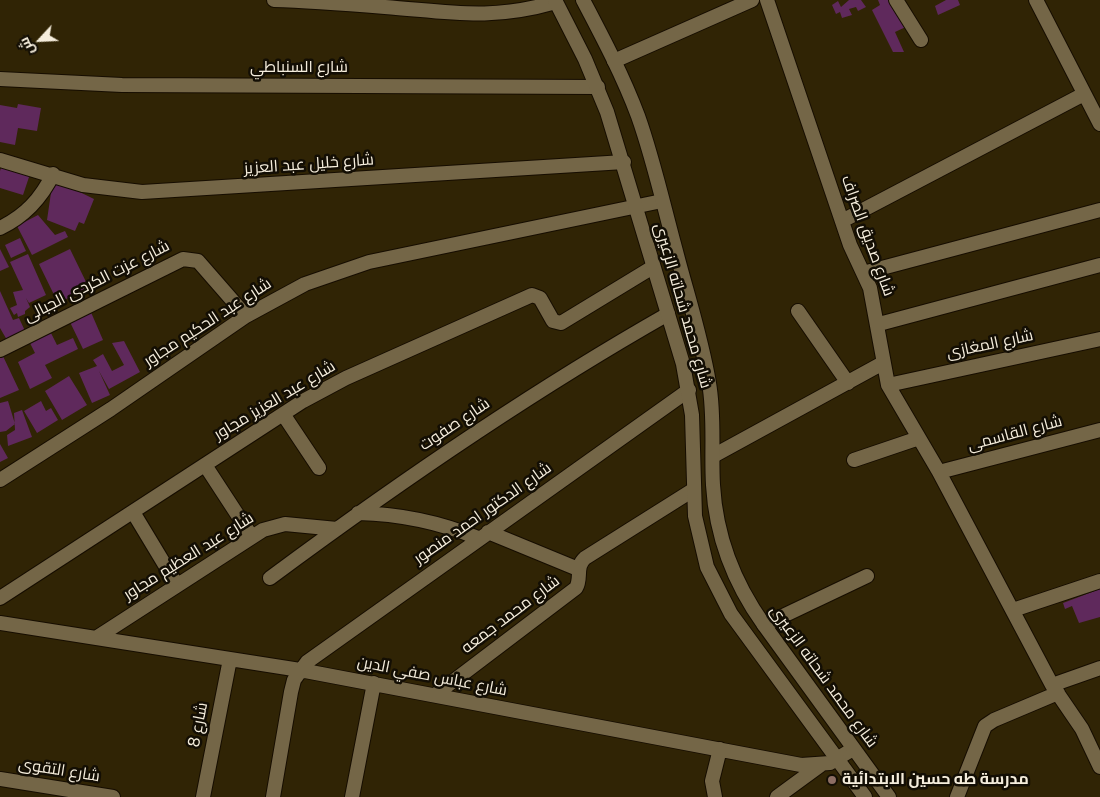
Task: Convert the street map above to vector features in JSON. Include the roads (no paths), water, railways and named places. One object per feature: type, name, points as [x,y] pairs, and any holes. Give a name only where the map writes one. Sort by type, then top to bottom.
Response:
[{"type":"street","points":[[274,0],[481,15],[512,13],[555,1]]},
{"type":"street","name":"شارع محمد شحاته الزعيرى","points":[[583,0],[614,61],[637,116],[662,201],[709,384],[712,410],[715,506],[724,548],[741,588],[764,625],[889,797]]},
{"type":"street","points":[[614,61],[752,0]]},
{"type":"street","name":"شارع صديق الصراف","points":[[767,0],[842,221],[870,288],[879,324],[883,363],[888,385],[939,472],[1055,689],[1082,729],[1100,767]]},
{"type":"street","points":[[896,0],[921,40]]},
{"type":"street","points":[[1036,0],[1100,124]]},
{"type":"street","name":"شارع محمد شحاته الزعيرى","points":[[555,1],[598,87],[624,162],[635,207],[689,390],[694,440],[693,490],[699,542],[718,592],[746,636],[865,797]]},
{"type":"street","name":"شارع السنباطي","points":[[0,79],[122,85],[598,87]]},
{"type":"street","points":[[842,221],[1084,94]]},
{"type":"street","name":"شارع خليل عبد العزيز","points":[[0,160],[83,184],[142,192],[624,162]]},
{"type":"street","points":[[0,228],[28,210],[39,199],[53,174]]},
{"type":"street","name":"شارع عبد الحكيم مجاور","points":[[0,480],[110,409],[246,316],[305,284],[361,264],[662,201]]},
{"type":"street","points":[[863,273],[1100,210]]},
{"type":"street","name":"شارع عزت الكردى الجبالى","points":[[0,350],[183,258],[198,261],[246,316]]},
{"type":"street","points":[[879,324],[1100,265]]},
{"type":"street","name":"شارع عبد العزيز مجاور","points":[[0,598],[282,414],[346,378],[529,296],[536,295],[540,298],[553,321],[561,323],[654,267]]},
{"type":"street","points":[[798,311],[848,382]]},
{"type":"street","name":"شارع صفوت","points":[[270,578],[358,513],[508,410],[668,314]]},
{"type":"street","name":"شارع المغازى","points":[[888,385],[1100,339]]},
{"type":"street","points":[[713,456],[883,363]]},
{"type":"street","name":"شارع الدكتور احمد منصور","points":[[300,670],[322,649],[689,390]]},
{"type":"street","points":[[282,414],[318,468]]},
{"type":"street","name":"شارع القاسمى","points":[[939,472],[1100,430]]},
{"type":"street","points":[[854,460],[919,438]]},
{"type":"street","points":[[205,465],[252,537]]},
{"type":"street","name":"شارع محمد جمعه","points":[[435,695],[576,588],[579,581],[578,570],[585,558],[693,490]]},
{"type":"street","points":[[133,512],[177,585]]},
{"type":"street","points":[[358,513],[415,518],[483,535],[578,570]]},
{"type":"street","name":"شارع عبد العظيم مجاور","points":[[96,638],[252,537],[274,526],[285,524],[337,529]]},
{"type":"street","points":[[764,625],[866,576]]},
{"type":"street","points":[[1013,610],[1100,581]]},
{"type":"street","name":"شارع عباس صفي الدين","points":[[0,623],[374,683],[801,765],[822,764],[838,760],[853,749]]},
{"type":"street","name":"شارع 8","points":[[203,797],[230,659]]},
{"type":"street","points":[[957,797],[985,726],[1055,689],[1100,668]]},
{"type":"street","points":[[273,797],[291,692],[300,670]]},
{"type":"street","points":[[352,797],[374,683]]},
{"type":"street","points":[[715,797],[712,782],[720,749]]},
{"type":"street","points":[[777,797],[822,764]]},
{"type":"street","name":"شارع التقوى","points":[[0,779],[113,797]]},
{"type":"place","name":"مدرسة طه حسين الابتدائية","points":[[832,780]]}]
